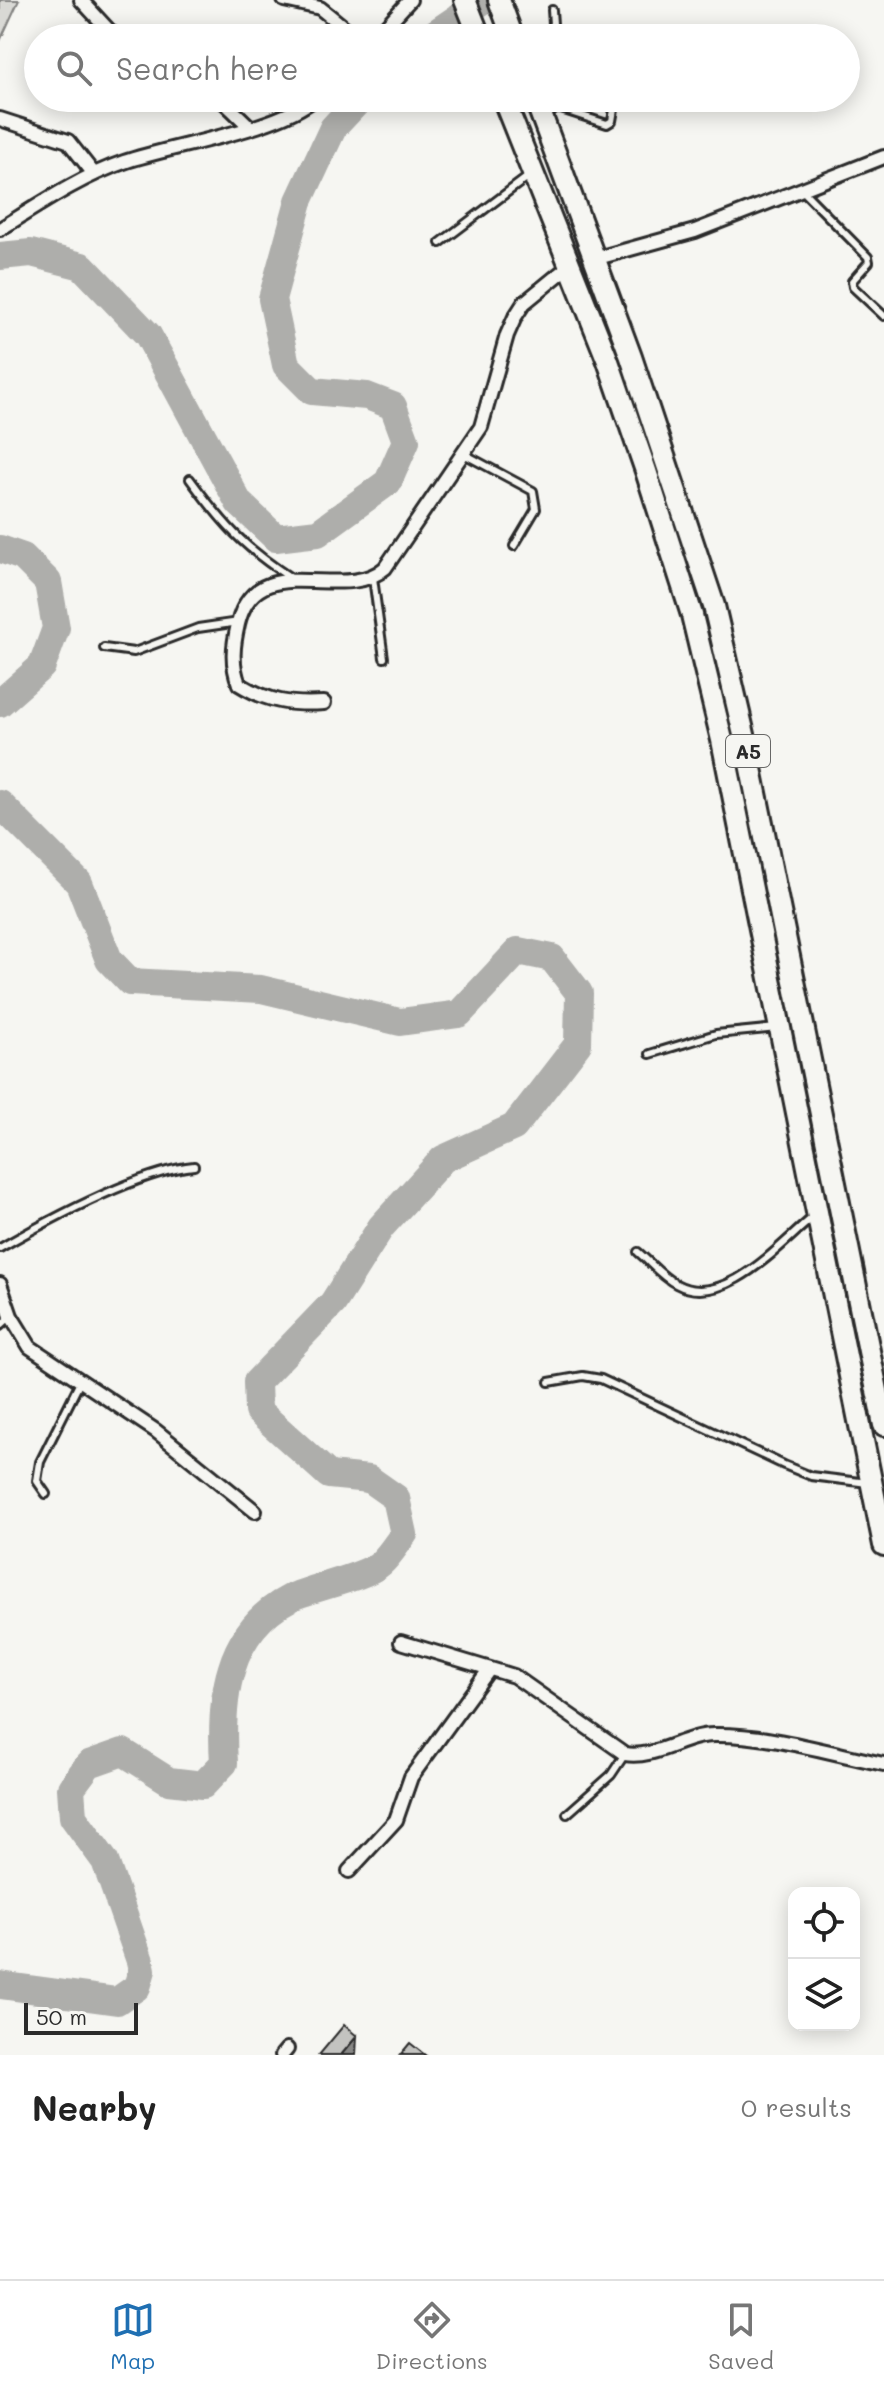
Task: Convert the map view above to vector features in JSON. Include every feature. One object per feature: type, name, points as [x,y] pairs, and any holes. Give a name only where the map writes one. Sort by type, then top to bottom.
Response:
[{"type":"highway","points":[[465,0],[474,24]]},
{"type":"highway","points":[[499,0],[508,24]]},
{"type":"highway","name":"A5","points":[[508,112],[608,361],[692,615],[722,740],[884,1545]]},
{"type":"highway","name":"A5","points":[[547,112],[714,606],[745,739],[882,1400],[884,1425]]},
{"type":"street","points":[[81,0],[103,24]]},
{"type":"street","points":[[284,0],[320,8],[340,24]]},
{"type":"street","points":[[388,24],[410,0]]},
{"type":"street","points":[[234,112],[249,126]]},
{"type":"street","points":[[0,229],[94,174],[124,162],[294,112]]},
{"type":"street","points":[[0,119],[68,141],[94,174]]},
{"type":"street","points":[[594,259],[695,231],[884,157]]},
{"type":"street","points":[[324,703],[295,705],[273,701],[239,684],[233,667],[239,622],[254,595],[277,581],[359,581],[373,578],[385,568],[481,427],[515,317],[524,303],[568,267]]},
{"type":"street","points":[[0,1284],[11,1316],[30,1347],[156,1431],[255,1511]]},
{"type":"street","points":[[401,1642],[488,1671],[514,1676],[625,1754],[658,1751],[712,1735],[765,1740],[884,1764]]},
{"type":"street","points":[[349,1871],[396,1820],[411,1777],[488,1671]]},
{"type":"lane","points":[[552,10],[553,24]]},
{"type":"lane","points":[[563,112],[607,124],[612,121],[614,112]]},
{"type":"lane","points":[[440,243],[532,174]]},
{"type":"lane","points":[[803,191],[868,257],[869,262],[852,281],[853,287],[884,316]]},
{"type":"lane","points":[[464,454],[533,491],[536,509],[514,546]]},
{"type":"lane","points":[[190,479],[225,526],[251,552],[294,580]]},
{"type":"lane","points":[[373,578],[384,658]]},
{"type":"lane","points":[[104,648],[134,652],[198,628],[239,622]]},
{"type":"lane","points":[[650,1054],[716,1034],[781,1028]]},
{"type":"lane","points":[[0,1248],[52,1219],[158,1172],[194,1166]]},
{"type":"lane","points":[[638,1252],[675,1284],[695,1290],[721,1288],[756,1265],[818,1214]]},
{"type":"lane","points":[[0,1326],[11,1316]]},
{"type":"lane","points":[[549,1382],[583,1376],[601,1379],[811,1476],[872,1484]]},
{"type":"lane","points":[[46,1494],[37,1481],[40,1462],[80,1382]]},
{"type":"lane","points":[[567,1814],[611,1775],[625,1754]]},
{"type":"shaded area","points":[[0,0],[19,0],[0,41]]},
{"type":"building","points":[[344,2025],[357,2036],[341,2055],[319,2055]]},
{"type":"building","points":[[410,2043],[425,2055],[400,2055]]},
{"type":"waterway","points":[[449,24],[484,0]]},
{"type":"waterway","points":[[0,256],[31,253],[82,266],[148,335],[239,503],[276,538],[318,533],[388,482],[406,441],[393,406],[367,396],[312,391],[286,365],[272,299],[299,201],[333,128],[348,112]]},
{"type":"waterway","points":[[0,549],[23,557],[48,582],[56,628],[42,666],[0,703]]},
{"type":"waterway","points":[[0,804],[79,883],[109,960],[130,982],[261,989],[400,1022],[459,1014],[518,951],[552,958],[579,993],[578,1044],[514,1127],[443,1159],[381,1227],[333,1303],[257,1382],[258,1411],[329,1475],[369,1479],[396,1498],[404,1534],[381,1563],[351,1578],[290,1598],[269,1612],[252,1629],[240,1648],[226,1692],[224,1763],[203,1785],[169,1781],[123,1752],[89,1764],[71,1788],[73,1817],[105,1861],[140,1961],[142,1970],[137,1987],[117,2001],[0,1985]]}]
